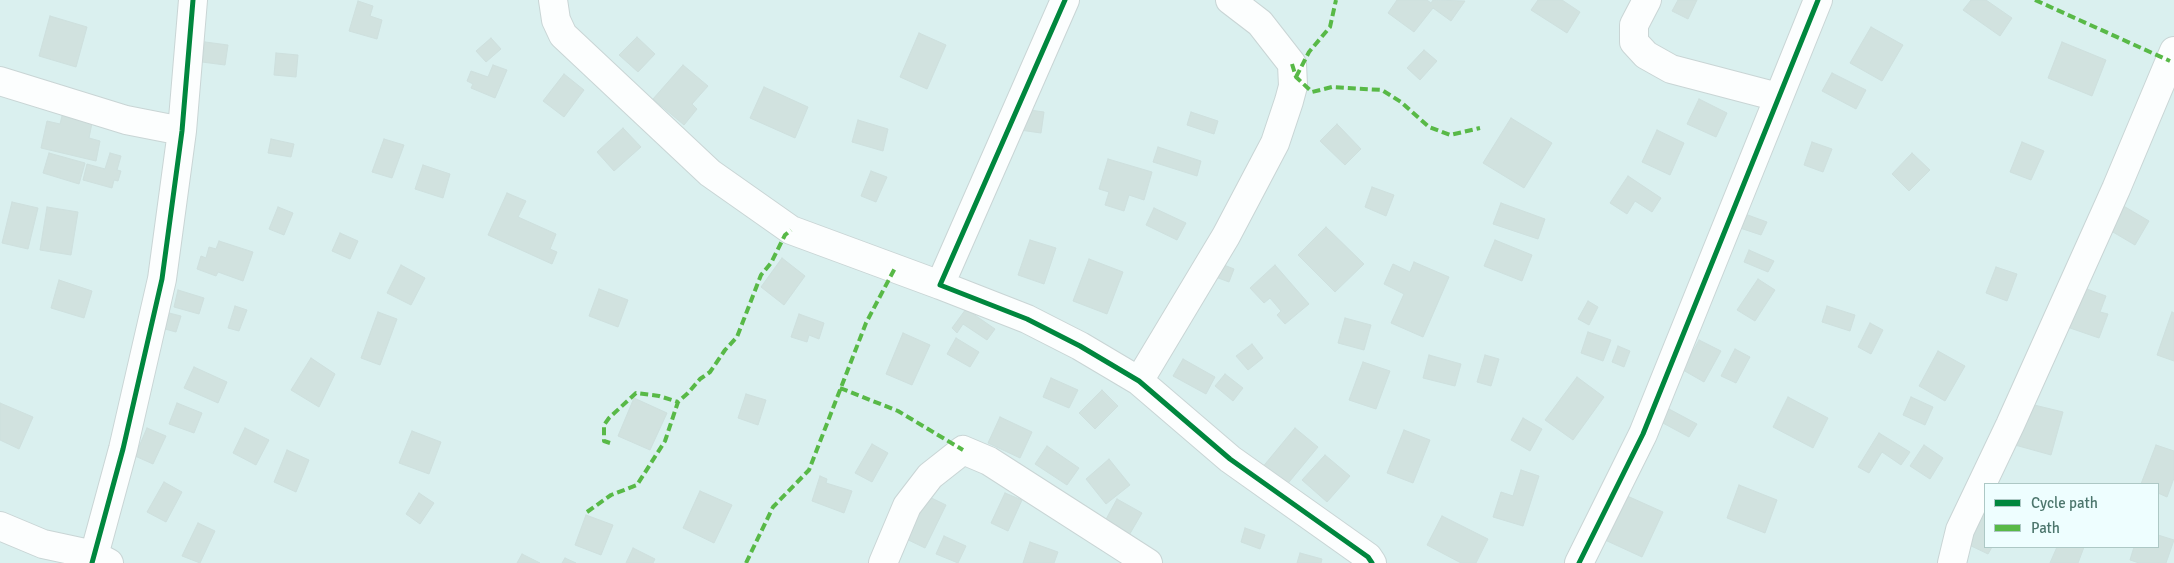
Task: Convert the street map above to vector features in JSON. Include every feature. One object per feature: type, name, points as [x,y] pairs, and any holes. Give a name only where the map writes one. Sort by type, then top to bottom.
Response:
[{"type":"street","points":[[0,526],[43,544],[98,560],[162,279],[182,131],[193,0]]},
{"type":"street","points":[[553,0],[556,20],[563,35],[710,173],[791,230],[1027,319],[1080,346],[1138,381],[1230,459],[1368,557],[1372,563]]},
{"type":"street","points":[[940,285],[1065,0]]},
{"type":"street","points":[[1138,381],[1226,236],[1274,143],[1290,101],[1293,86],[1292,64],[1260,23],[1230,0]]},
{"type":"street","points":[[1647,0],[1634,25],[1634,42],[1646,55],[1671,70],[1778,97]]},
{"type":"street","points":[[1580,563],[1643,434],[1818,0]]},
{"type":"street","points":[[1952,563],[1960,530],[2010,425],[2116,189],[2174,51]]},
{"type":"street","points":[[0,81],[126,120],[182,131]]},
{"type":"street","points":[[884,563],[907,506],[930,476],[963,450],[988,462],[1148,563]]},
{"type":"shaded area","points":[[0,0],[2174,0],[2174,563],[0,563]]},
{"type":"building","points":[[1397,0],[1427,0],[1431,3],[1433,0],[1465,1],[1451,21],[1433,8],[1414,32],[1388,13]]},
{"type":"building","points":[[1538,0],[1562,0],[1580,12],[1567,33],[1531,10]]},
{"type":"building","points":[[1678,0],[1697,0],[1688,19],[1672,11]]},
{"type":"building","points":[[1971,0],[1986,0],[2012,18],[2000,36],[1963,10]]},
{"type":"building","points":[[358,1],[373,6],[370,16],[382,20],[377,39],[349,31]]},
{"type":"building","points":[[50,16],[87,27],[76,67],[39,56]]},
{"type":"building","points":[[1871,27],[1903,45],[1882,81],[1850,63]]},
{"type":"building","points":[[919,33],[946,45],[927,89],[900,77]]},
{"type":"building","points":[[637,37],[655,54],[638,72],[619,55]]},
{"type":"building","points":[[491,38],[501,49],[486,62],[476,51]]},
{"type":"building","points":[[205,42],[228,45],[225,65],[202,62]]},
{"type":"building","points":[[2062,42],[2106,60],[2092,96],[2048,78]]},
{"type":"building","points":[[1424,50],[1437,61],[1420,80],[1407,68]]},
{"type":"building","points":[[276,53],[298,55],[296,77],[274,75]]},
{"type":"building","points":[[493,65],[507,70],[495,98],[471,88],[473,84],[467,81],[471,71],[488,77]]},
{"type":"building","points":[[683,65],[708,86],[692,104],[697,109],[684,125],[653,99]]},
{"type":"building","points":[[1832,73],[1866,90],[1856,109],[1822,91]]},
{"type":"building","points":[[564,74],[584,90],[564,117],[543,101]]},
{"type":"building","points":[[764,87],[808,107],[795,138],[750,118]]},
{"type":"building","points":[[1699,99],[1727,113],[1716,137],[1687,124]]},
{"type":"building","points":[[1023,109],[1044,112],[1041,133],[1020,130]]},
{"type":"building","points":[[1191,112],[1218,121],[1214,134],[1187,125]]},
{"type":"building","points":[[62,116],[92,123],[89,138],[100,141],[96,161],[41,148],[47,121],[60,124]]},
{"type":"building","points":[[1511,118],[1552,143],[1524,188],[1483,163]]},
{"type":"building","points":[[858,120],[888,129],[883,151],[852,142]]},
{"type":"building","points":[[1337,124],[1361,149],[1345,165],[1320,141]]},
{"type":"building","points":[[623,128],[641,147],[614,171],[597,152]]},
{"type":"building","points":[[1657,130],[1684,143],[1670,175],[1642,162]]},
{"type":"building","points":[[271,139],[294,144],[291,157],[268,153]]},
{"type":"building","points":[[384,139],[404,145],[392,178],[372,172]]},
{"type":"building","points":[[1812,142],[1832,149],[1823,172],[1804,165]]},
{"type":"building","points":[[2022,142],[2044,151],[2031,180],[2010,172]]},
{"type":"building","points":[[1158,147],[1201,161],[1197,176],[1153,162]]},
{"type":"building","points":[[49,153],[85,163],[79,184],[43,173]]},
{"type":"building","points":[[110,153],[121,156],[117,170],[121,171],[118,181],[114,180],[112,188],[83,180],[87,164],[105,169]]},
{"type":"building","points":[[1912,153],[1930,170],[1909,191],[1892,174]]},
{"type":"building","points":[[1108,159],[1152,172],[1144,200],[1129,195],[1124,211],[1105,205],[1109,192],[1099,189]]},
{"type":"building","points":[[423,165],[450,174],[443,198],[415,189]]},
{"type":"building","points":[[871,171],[887,177],[876,202],[861,196]]},
{"type":"building","points":[[1628,176],[1661,198],[1652,212],[1635,201],[1627,214],[1610,203]]},
{"type":"building","points":[[1372,187],[1394,195],[1386,216],[1365,207]]},
{"type":"building","points":[[507,193],[526,201],[518,217],[556,234],[550,249],[557,252],[552,264],[488,235]]},
{"type":"building","points":[[2115,201],[2149,221],[2135,245],[2101,225]]},
{"type":"building","points":[[12,202],[38,208],[28,249],[2,243]]},
{"type":"building","points":[[1501,203],[1545,219],[1538,239],[1493,224]]},
{"type":"building","points":[[47,207],[78,212],[71,255],[40,250]]},
{"type":"building","points":[[278,207],[293,213],[284,235],[269,229]]},
{"type":"building","points":[[1154,208],[1186,223],[1177,240],[1146,225]]},
{"type":"building","points":[[1745,214],[1767,222],[1761,235],[1740,228]]},
{"type":"building","points":[[1326,227],[1364,264],[1335,292],[1298,255]]},
{"type":"building","points":[[340,233],[358,241],[350,259],[332,251]]},
{"type":"building","points":[[1030,240],[1056,248],[1044,284],[1018,275]]},
{"type":"building","points":[[1495,240],[1532,255],[1522,281],[1484,266]]},
{"type":"building","points":[[219,241],[253,252],[243,281],[218,272],[216,276],[197,269],[201,256],[206,258],[209,247],[216,249]]},
{"type":"building","points":[[1749,250],[1774,261],[1768,272],[1744,262]]},
{"type":"building","points":[[782,258],[805,276],[784,305],[761,287]]},
{"type":"building","points":[[1089,259],[1123,272],[1107,314],[1073,301]]},
{"type":"building","points":[[1414,262],[1449,277],[1423,337],[1391,323],[1404,294],[1384,284],[1393,264],[1410,272]]},
{"type":"building","points":[[1219,263],[1234,269],[1229,282],[1213,276]]},
{"type":"building","points":[[401,265],[425,278],[411,305],[387,293]]},
{"type":"building","points":[[1275,265],[1309,304],[1285,324],[1277,315],[1281,311],[1270,298],[1264,303],[1250,288]]},
{"type":"building","points":[[1996,267],[2017,274],[2007,301],[1986,293]]},
{"type":"building","points":[[1758,279],[1775,290],[1755,321],[1737,310]]},
{"type":"building","points":[[59,280],[92,291],[84,318],[51,308]]},
{"type":"building","points":[[2084,288],[2106,296],[2100,312],[2108,314],[2099,338],[2070,328]]},
{"type":"building","points":[[599,289],[628,300],[618,327],[589,316]]},
{"type":"building","points":[[178,290],[204,298],[199,314],[174,307]]},
{"type":"building","points":[[1588,301],[1598,307],[1589,325],[1578,319]]},
{"type":"building","points":[[235,306],[247,310],[239,331],[228,328]]},
{"type":"building","points":[[1827,306],[1855,315],[1850,331],[1822,322]]},
{"type":"building","points":[[966,309],[995,329],[987,340],[963,324],[957,333],[952,328]]},
{"type":"building","points":[[378,312],[397,319],[380,365],[361,358]]},
{"type":"building","points":[[2172,312],[2174,313],[2174,361],[2157,355]]},
{"type":"building","points":[[169,313],[181,316],[176,332],[165,329]]},
{"type":"building","points":[[799,314],[824,323],[819,339],[809,335],[807,342],[791,337]]},
{"type":"building","points":[[1345,318],[1371,325],[1364,350],[1338,343]]},
{"type":"building","points":[[1870,323],[1883,330],[1871,354],[1858,347]]},
{"type":"building","points":[[1588,332],[1611,340],[1603,361],[1581,353]]},
{"type":"building","points":[[903,333],[930,345],[912,385],[886,374]]},
{"type":"building","points":[[956,338],[979,352],[970,367],[947,354]]},
{"type":"building","points":[[1699,340],[1721,351],[1704,382],[1683,370]]},
{"type":"building","points":[[1252,344],[1263,358],[1248,370],[1236,356]]},
{"type":"building","points":[[1618,346],[1630,351],[1624,367],[1612,362]]},
{"type":"building","points":[[1735,349],[1750,357],[1736,383],[1721,376]]},
{"type":"building","points":[[1938,351],[1965,366],[1945,401],[1919,386]]},
{"type":"building","points":[[1429,355],[1461,364],[1455,386],[1423,378]]},
{"type":"building","points":[[1485,355],[1499,359],[1491,386],[1477,382]]},
{"type":"building","points":[[311,358],[335,374],[319,407],[291,390]]},
{"type":"building","points":[[1183,359],[1215,377],[1206,394],[1173,376]]},
{"type":"building","points":[[1363,362],[1390,371],[1376,409],[1349,400]]},
{"type":"building","points":[[194,367],[227,382],[218,403],[184,388]]},
{"type":"building","points":[[1225,374],[1243,388],[1233,401],[1215,386]]},
{"type":"building","points":[[1577,377],[1604,397],[1573,440],[1545,420]]},
{"type":"building","points":[[1051,378],[1078,390],[1069,408],[1043,397]]},
{"type":"building","points":[[1102,390],[1118,406],[1095,429],[1079,413]]},
{"type":"building","points":[[746,394],[766,400],[758,425],[738,418]]},
{"type":"building","points":[[1788,397],[1828,418],[1813,448],[1773,427]]},
{"type":"building","points":[[1911,397],[1933,407],[1925,425],[1903,415]]},
{"type":"building","points":[[634,398],[667,413],[650,450],[618,436]]},
{"type":"building","points":[[0,403],[33,417],[19,449],[0,440]]},
{"type":"building","points":[[177,403],[202,413],[194,433],[169,424]]},
{"type":"building","points":[[2026,403],[2063,412],[2051,455],[2015,445]]},
{"type":"building","points":[[1669,409],[1697,424],[1689,437],[1661,422]]},
{"type":"building","points":[[1000,417],[1032,432],[1020,458],[988,443]]},
{"type":"building","points":[[1523,418],[1542,429],[1530,451],[1511,440]]},
{"type":"building","points":[[147,428],[166,436],[153,464],[135,456]]},
{"type":"building","points":[[245,428],[269,440],[256,465],[233,453]]},
{"type":"building","points":[[1295,428],[1318,447],[1285,487],[1261,469]]},
{"type":"building","points":[[1404,430],[1430,440],[1413,483],[1387,473]]},
{"type":"building","points":[[412,431],[441,442],[429,474],[399,463]]},
{"type":"building","points":[[1879,433],[1910,452],[1901,465],[1882,452],[1869,473],[1858,467]]},
{"type":"building","points":[[872,444],[888,453],[872,482],[855,473]]},
{"type":"building","points":[[1924,445],[1943,458],[1930,479],[1910,466]]},
{"type":"building","points":[[2156,445],[2174,451],[2174,478],[2167,497],[2159,493],[2159,483],[2141,483]]},
{"type":"building","points":[[1047,446],[1079,468],[1067,485],[1035,464]]},
{"type":"building","points":[[287,450],[309,460],[296,492],[274,482]]},
{"type":"building","points":[[1325,455],[1350,476],[1327,502],[1302,480]]},
{"type":"building","points":[[1109,459],[1130,485],[1106,504],[1086,479]]},
{"type":"building","points":[[1521,470],[1539,476],[1523,526],[1493,517],[1501,492],[1513,496]]},
{"type":"building","points":[[820,476],[827,479],[826,483],[852,491],[844,513],[812,501]]},
{"type":"building","points":[[164,482],[182,492],[166,522],[147,512]]},
{"type":"building","points":[[1739,485],[1777,500],[1765,533],[1727,518]]},
{"type":"building","points":[[700,491],[732,505],[714,543],[683,528]]},
{"type":"building","points":[[919,492],[946,505],[925,548],[898,535]]},
{"type":"building","points":[[419,493],[434,503],[420,524],[406,514]]},
{"type":"building","points":[[1005,493],[1022,500],[1008,531],[991,523]]},
{"type":"building","points":[[1625,495],[1663,512],[1642,557],[1605,540]]},
{"type":"building","points":[[1117,499],[1142,513],[1128,537],[1104,523]]},
{"type":"building","points":[[1982,510],[1984,511],[1984,548],[1991,548],[1988,554],[1965,543]]},
{"type":"building","points":[[586,515],[613,525],[601,555],[575,545]]},
{"type":"building","points":[[1442,516],[1488,539],[1476,563],[1461,563],[1427,545]]},
{"type":"building","points":[[198,523],[215,531],[200,563],[182,556]]},
{"type":"building","points":[[1245,528],[1265,535],[1260,549],[1241,542]]},
{"type":"building","points":[[2159,535],[2174,540],[2166,563],[2139,563],[2130,560],[2134,548],[2159,548]]},
{"type":"building","points":[[944,536],[966,546],[958,563],[936,554]]},
{"type":"building","points":[[1030,542],[1058,552],[1054,563],[1023,563]]},
{"type":"building","points":[[633,548],[655,559],[653,563],[626,563]]},
{"type":"building","points":[[2057,548],[2084,548],[2078,563],[2050,563]]},
{"type":"building","points":[[1300,553],[1322,559],[1321,563],[1297,563]]},
{"type":"building","points":[[522,554],[540,563],[517,563]]},
{"type":"building","points":[[565,558],[576,563],[562,563]]},
{"type":"marked path","points":[[1296,77],[1309,52],[1330,27],[1336,0]]},
{"type":"marked path","points":[[2035,0],[2170,61]]},
{"type":"marked path","points":[[1292,64],[1296,77],[1312,92],[1332,87],[1382,90],[1401,102],[1429,127],[1450,135],[1480,128]]},
{"type":"marked path","points":[[587,512],[611,495],[637,485],[665,441],[678,402],[700,379],[710,372],[725,350],[737,337],[761,275],[771,263],[785,235],[791,230]]},
{"type":"marked path","points":[[746,563],[773,507],[809,470],[866,323],[895,268]]},
{"type":"marked path","points":[[840,388],[898,411],[963,450]]},
{"type":"marked path","points":[[610,443],[604,441],[604,425],[636,393],[659,396],[678,402]]},
{"type":"cycle path","points":[[92,563],[123,449],[162,279],[182,131],[193,0]]},
{"type":"cycle path","points":[[1065,0],[940,285],[1027,319],[1080,346],[1139,381],[1230,459],[1368,557],[1372,563]]},
{"type":"cycle path","points":[[1579,563],[1643,434],[1818,0]]}]
